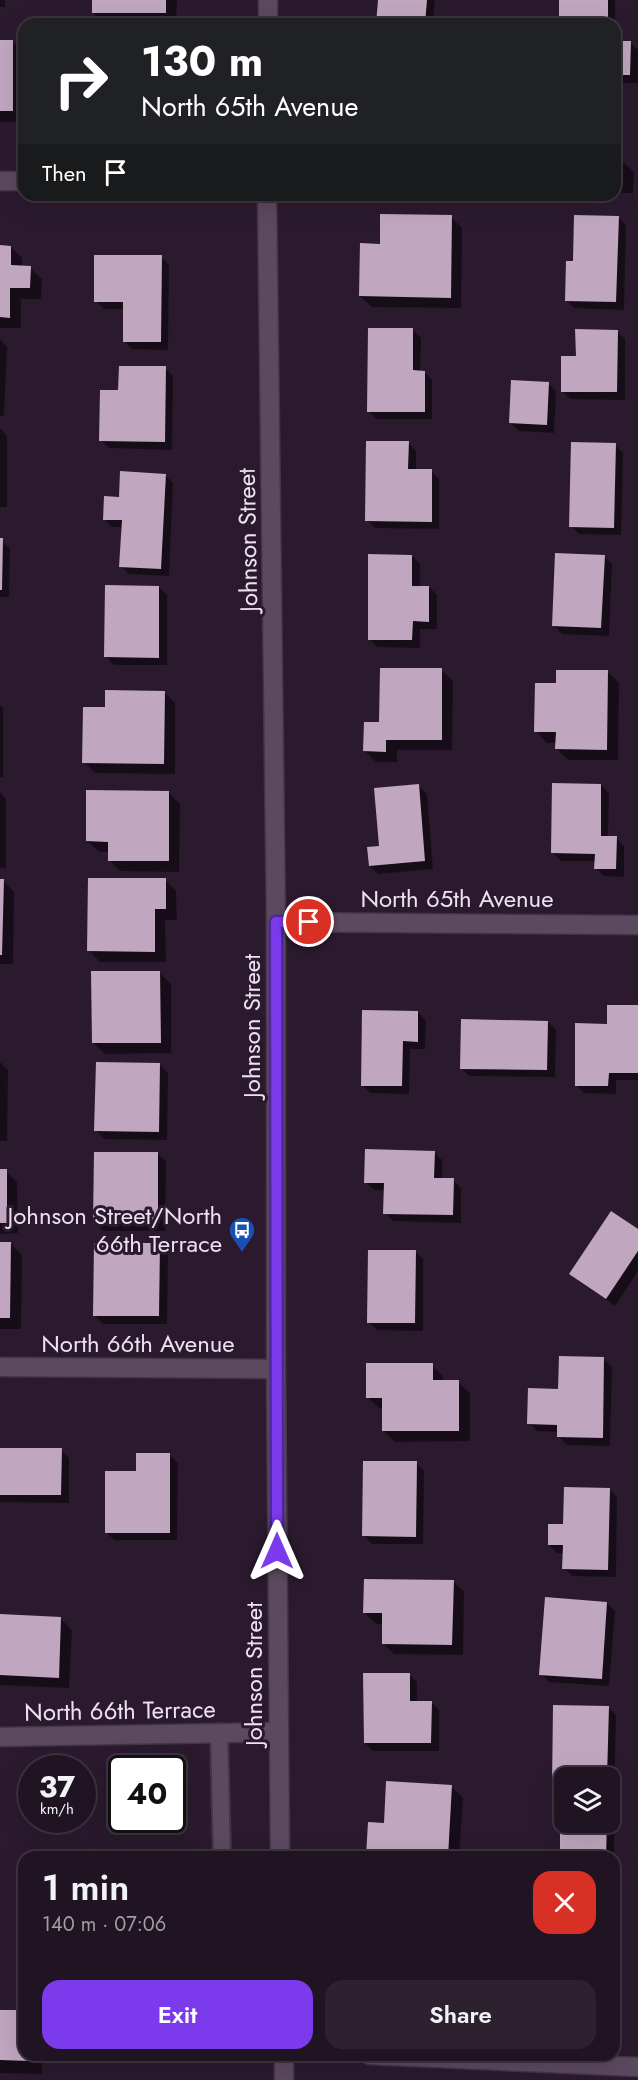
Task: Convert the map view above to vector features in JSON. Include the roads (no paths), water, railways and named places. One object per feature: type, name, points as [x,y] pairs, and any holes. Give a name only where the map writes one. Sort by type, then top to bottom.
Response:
[{"type":"street","points":[[268,0],[268,18]]},
{"type":"street","points":[[0,181],[18,181]]},
{"type":"street","name":"Johnson Street","points":[[267,201],[276,922],[276,1369],[280,1851]]},
{"type":"street","name":"North 65th Avenue","points":[[276,922],[638,925]]},
{"type":"street","name":"North 66th Avenue","points":[[0,1367],[276,1369]]},
{"type":"street","name":"North 66th Terrace","points":[[0,1737],[278,1732]]},
{"type":"street","points":[[284,2061],[284,2080]]},
{"type":"street","points":[[504,2061],[638,2067]]},
{"type":"lane","points":[[219,1732],[222,1851]]},
{"type":"place","name":"Johnson Street/North 66th Terrace","points":[[242,1253]]}]
